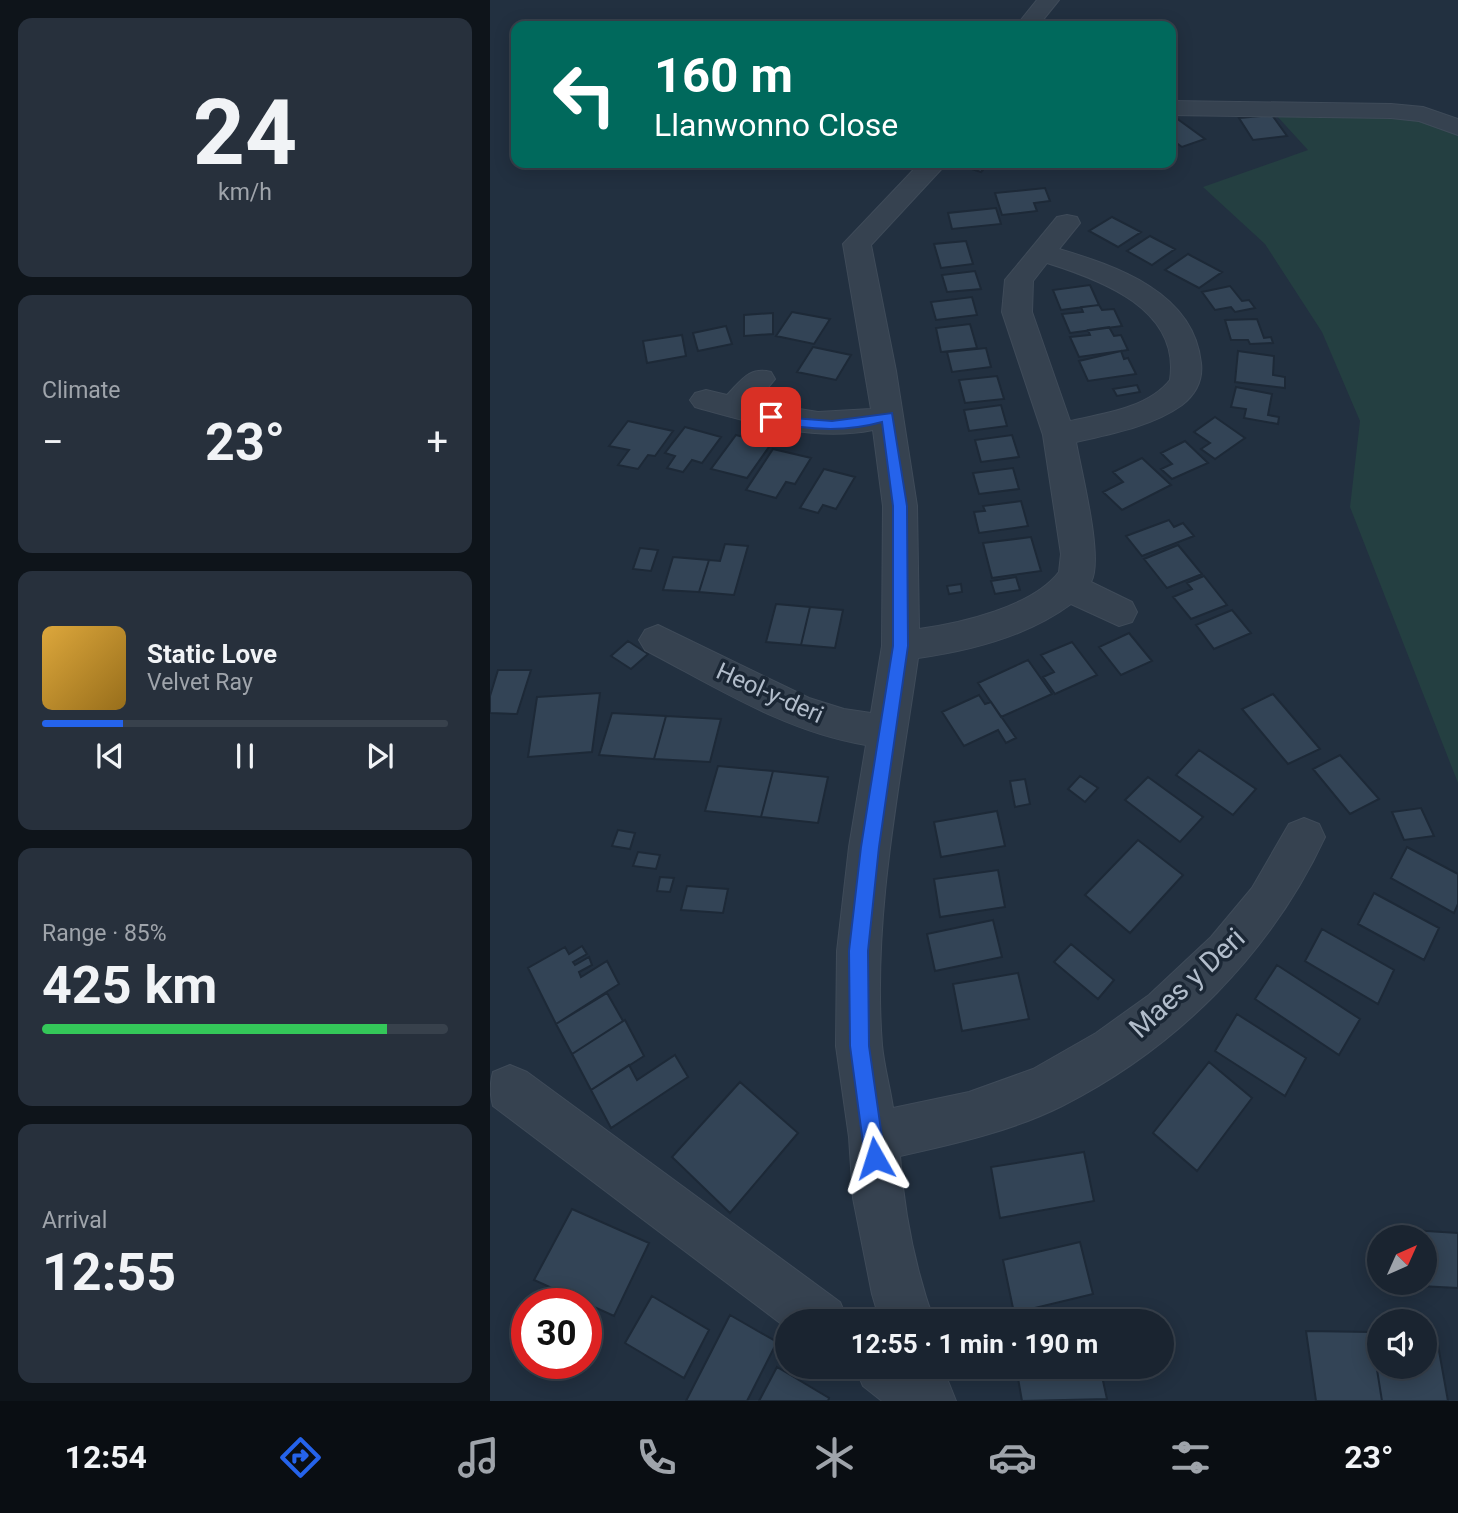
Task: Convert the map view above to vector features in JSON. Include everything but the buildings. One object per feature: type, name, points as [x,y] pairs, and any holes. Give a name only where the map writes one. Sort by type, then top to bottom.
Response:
[{"type":"street","points":[[1031,21],[1048,0]]},
{"type":"street","points":[[1176,108],[1391,111],[1423,114],[1458,128]]},
{"type":"street","points":[[903,1309],[878,1198],[874,1137],[859,1046],[859,951],[887,732],[901,646],[900,506],[857,244],[929,168]]},
{"type":"street","points":[[901,646],[957,638],[994,626],[1045,604],[1069,587],[1077,575],[1078,554],[1059,435],[1017,312],[1019,280],[1066,223]]},
{"type":"street","points":[[1041,252],[1105,274],[1145,296],[1172,325],[1183,346],[1186,370],[1183,387],[1170,398],[1144,412],[1059,435]]},
{"type":"street","points":[[760,379],[720,404],[793,422],[832,425],[863,423],[887,416]]},
{"type":"street","points":[[1069,587],[1119,612]]},
{"type":"street","name":"Heol-y-deri","points":[[658,640],[797,710],[844,725],[887,732]]},
{"type":"street","name":"Maes y Deri","points":[[874,1137],[969,1116],[1045,1089],[1113,1050],[1165,1011],[1227,952],[1267,902],[1304,838]]},
{"type":"street","points":[[510,1089],[805,1309]]},
{"type":"street","points":[[898,1379],[928,1401]]},
{"type":"street","points":[[927,1379],[935,1401]]},
{"type":"green space","points":[[1276,115],[1421,118],[1458,133],[1458,783],[1350,507],[1360,421],[1322,332],[1265,244],[1203,187],[1308,150]]},
{"type":"route","points":[[771,417],[832,425],[863,423],[887,416],[900,506],[901,646],[870,847],[859,951],[859,1046],[875,1158]]}]
